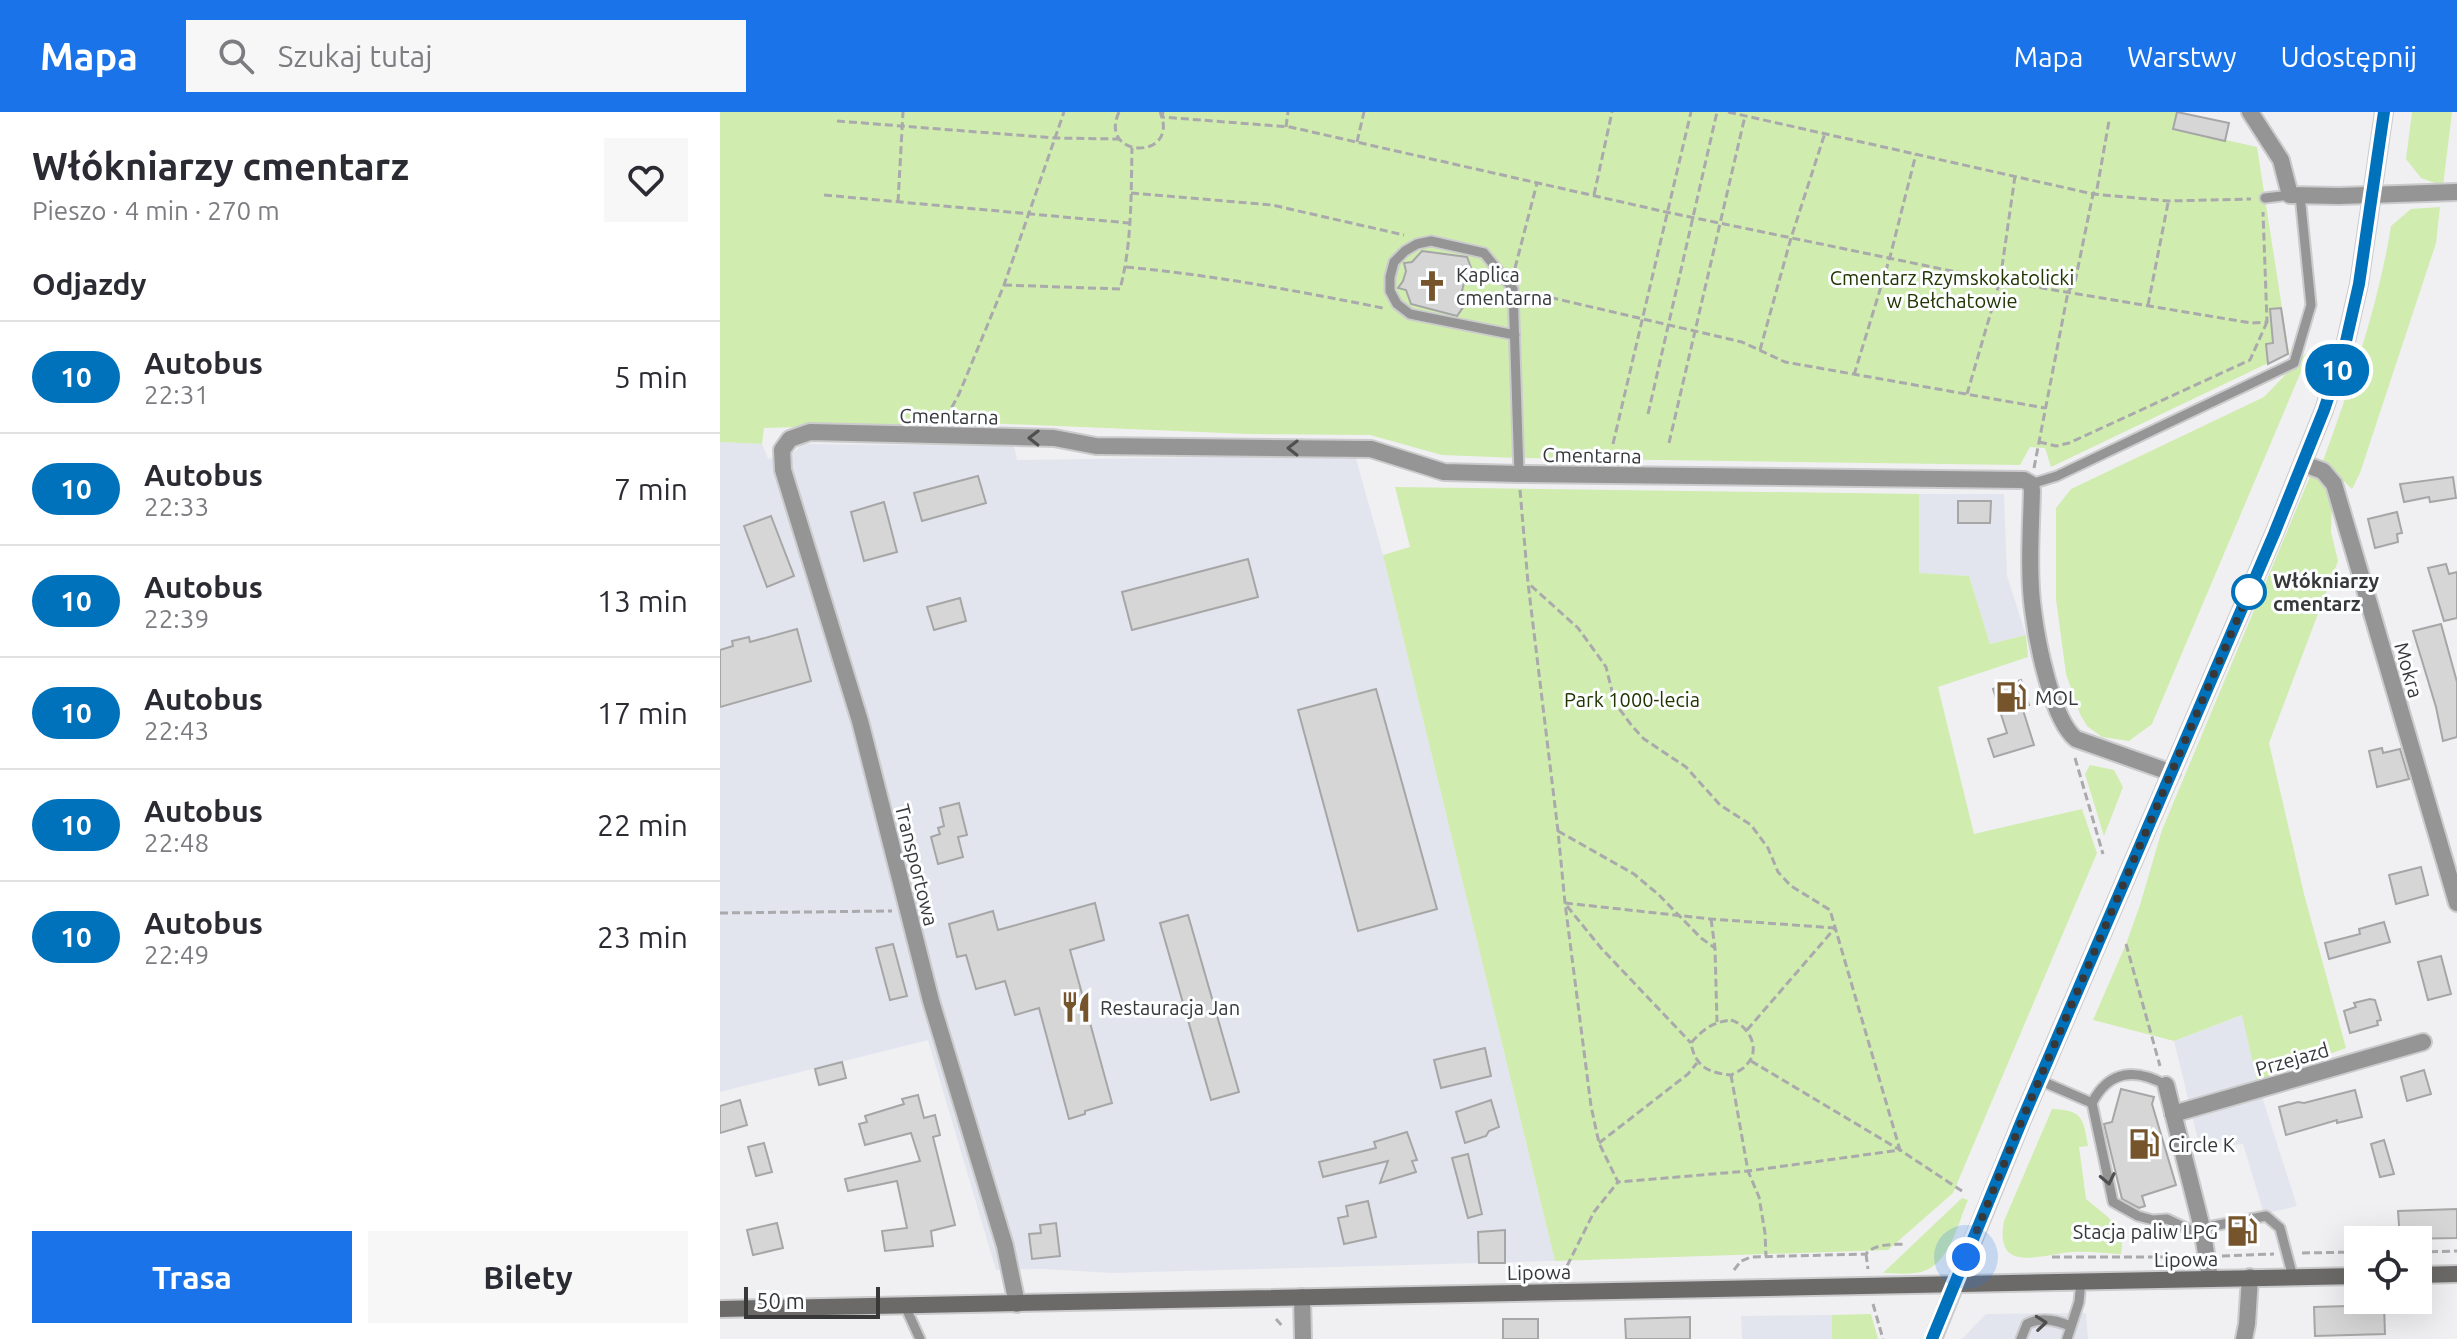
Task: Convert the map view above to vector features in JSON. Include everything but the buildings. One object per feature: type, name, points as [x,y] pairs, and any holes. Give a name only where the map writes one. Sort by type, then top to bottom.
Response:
[{"type":"main road","points":[[1933,1339],[2039,1080],[2304,464],[2324,410],[2344,350],[2359,284],[2384,112]]},
{"type":"main road","points":[[2432,1275],[2457,1274]]},
{"type":"main road","name":"Lipowa","points":[[720,1309],[2344,1276]]},
{"type":"street","points":[[2250,112],[2281,160],[2295,195],[2457,192]]},
{"type":"street","name":"Cmentarna","points":[[790,439],[810,432],[1054,438],[1096,446],[1371,449],[1444,472],[2024,480],[2031,484]]},
{"type":"street","name":"Transportowa","points":[[790,439],[782,450],[783,470],[860,721],[931,1001],[1005,1246],[1017,1304]]},
{"type":"street","name":"Mokra","points":[[2304,464],[2323,471],[2334,484],[2457,903]]},
{"type":"street","points":[[2031,484],[2033,609],[2054,705],[2068,732],[2088,744],[2172,773]]},
{"type":"street","name":"Przejazd","points":[[2173,1114],[2423,1042]]},
{"type":"street","points":[[2166,1085],[2203,1232],[2210,1278]]},
{"type":"street","points":[[2244,1339],[2250,1277]]},
{"type":"street","points":[[1302,1297],[1303,1339]]},
{"type":"lane","points":[[2031,484],[2057,476],[2294,363],[2311,305],[2295,195],[2264,198]]},
{"type":"lane","points":[[1515,335],[1410,314],[1397,304],[1390,291],[1394,262],[1417,244],[1431,241],[1484,253],[1513,289],[1515,335],[1519,474]]},
{"type":"lane","points":[[2166,1085],[2141,1075],[2118,1076],[2103,1085],[2092,1103],[2113,1202],[2138,1216],[2153,1220],[2167,1219],[2203,1232],[2266,1216],[2280,1228],[2293,1277]]},
{"type":"lane","points":[[2039,1080],[2092,1103]]},
{"type":"lane","points":[[2067,1339],[2079,1302],[2081,1281]]},
{"type":"lane","points":[[905,1306],[920,1339]]},
{"type":"lane","points":[[2021,1339],[2027,1324],[2035,1320],[2070,1326]]},
{"type":"path","points":[[898,202],[903,112]]},
{"type":"path","points":[[938,436],[959,394],[1004,285],[1064,112]]},
{"type":"path","points":[[1119,112],[1115,123],[1120,139],[1132,148],[1147,148],[1159,140],[1164,126],[1162,114],[1286,127],[1693,218],[2000,281],[2251,323],[2267,322]]},
{"type":"path","points":[[1286,127],[1288,112]]},
{"type":"path","points":[[1357,142],[1364,112]]},
{"type":"path","points":[[1594,195],[1612,112]]},
{"type":"path","points":[[1613,444],[1691,112]]},
{"type":"path","points":[[1648,414],[1717,112]]},
{"type":"path","points":[[1728,112],[2093,194],[2169,201],[2264,198],[2267,322],[2250,360],[2069,443],[2056,446],[2039,442]]},
{"type":"path","points":[[1669,443],[1745,116]]},
{"type":"path","points":[[837,121],[1055,138],[1120,139]]},
{"type":"path","points":[[2031,484],[2068,292],[2075,282],[2109,121]]},
{"type":"path","points":[[1760,350],[1791,238],[1825,133]]},
{"type":"path","points":[[1004,285],[1120,289],[1126,267],[1132,148]]},
{"type":"path","points":[[1854,375],[1890,257],[1916,154]]},
{"type":"path","points":[[1967,394],[2000,281],[2015,176]]},
{"type":"path","points":[[1537,183],[1516,260],[1513,289],[1742,342],[1785,362],[2045,408]]},
{"type":"path","points":[[1131,193],[1272,205],[1431,241]]},
{"type":"path","points":[[824,195],[1129,223]]},
{"type":"path","points":[[2148,305],[2169,201]]},
{"type":"path","points":[[1126,267],[1261,284],[1410,314]]},
{"type":"path","points":[[1519,474],[1528,583],[1591,1106],[1599,1143],[1618,1182]]},
{"type":"path","points":[[1528,583],[1578,628],[1606,667],[1615,703],[1644,739],[1686,767],[1720,805],[1751,825],[1768,848],[1782,877],[1796,890],[1830,910],[1900,1150]]},
{"type":"path","points":[[2068,732],[2103,854]]},
{"type":"path","points":[[1558,831],[1634,874],[1715,948]]},
{"type":"path","points":[[1565,903],[1711,919],[1835,928]]},
{"type":"path","points":[[1565,903],[1601,948],[1691,1043],[1697,1063],[1716,1074],[1731,1075],[1751,1061],[1753,1050],[1747,1030],[1731,1020],[1717,1022],[1703,1030],[1691,1043]]},
{"type":"path","points":[[720,913],[908,911]]},
{"type":"path","points":[[1711,919],[1717,1022]]},
{"type":"path","points":[[1747,1030],[1835,928]]},
{"type":"path","points":[[2126,944],[2166,1085]]},
{"type":"path","points":[[1751,1061],[1962,1191]]},
{"type":"path","points":[[1599,1143],[1688,1074],[1697,1063]]},
{"type":"path","points":[[1731,1075],[1748,1171],[1759,1197],[1766,1256]]},
{"type":"path","points":[[1567,1266],[1594,1212],[1618,1182],[1748,1171],[1900,1150]]},
{"type":"path","points":[[1867,1264],[1866,1254],[1870,1249],[1905,1244]]},
{"type":"path","points":[[2432,1252],[2457,1251]]},
{"type":"path","points":[[1728,1273],[1746,1258],[1866,1254]]},
{"type":"path","points":[[2052,1257],[2197,1257]]},
{"type":"path","points":[[1874,1312],[1883,1339]]},
{"type":"shaded area","points":[[720,442],[762,444],[768,459],[796,451],[802,444],[1014,446],[1017,460],[1355,455],[1383,555],[1555,1261],[1112,1273],[996,1270],[928,1040],[720,1092]]},
{"type":"shaded area","points":[[1919,494],[2004,494],[2007,576],[2026,635],[1990,644],[1969,576],[1919,574]]},
{"type":"shaded area","points":[[2243,1015],[2257,1081],[2297,1206],[2264,1214],[2243,1144],[2200,1148],[2174,1041]]},
{"type":"shaded area","points":[[2086,1313],[2088,1339],[1962,1339],[1986,1314]]},
{"type":"shaded area","points":[[1832,1315],[1832,1339],[1742,1339],[1741,1316]]},
{"type":"green space","name":"Cmentarz Rzymskokatolicki w Bełchatowie","points":[[720,112],[2177,112],[2173,128],[2257,147],[2289,353],[2051,467],[2045,448],[2030,447],[2020,465],[1518,458],[1442,455],[1370,435],[1248,434],[961,422],[956,412],[940,412],[933,429],[764,428],[762,444],[720,442]]},
{"type":"green space","points":[[2412,112],[2452,112],[2443,186],[2421,178],[2406,159]]},
{"type":"green space","points":[[2440,207],[2436,243],[2360,473],[2352,489],[2323,461],[2371,316],[2391,226],[2411,209]]},
{"type":"green space","points":[[2311,348],[2152,724],[2129,741],[2102,737],[2087,726],[2080,714],[2066,674],[2056,599],[2056,508],[2071,489],[2264,397]]},
{"type":"green space","points":[[2314,467],[2332,503],[2331,532],[2338,561],[2269,743],[2304,894],[2346,1048],[2257,1081],[2242,1015],[2174,1041],[2093,1020],[2126,944],[2162,830]]},
{"type":"green space","name":"Park 1000-lecia","points":[[1395,487],[1919,494],[1919,573],[1969,576],[1990,644],[2026,635],[2028,657],[1938,687],[1974,834],[2082,809],[2097,853],[1953,1193],[1888,1250],[1555,1261],[1383,555],[1410,547]]},
{"type":"green space","points":[[2090,765],[2114,770],[2123,787],[2104,836],[2085,774]]},
{"type":"green space","points":[[2052,1109],[2070,1111],[2083,1122],[2088,1146],[2079,1147],[2086,1199],[2117,1229],[2121,1236],[2121,1254],[2077,1252],[2028,1258],[2011,1254],[2005,1247],[2004,1221]]},
{"type":"green space","points":[[1962,1198],[1968,1200],[1951,1242],[1939,1261],[1921,1272],[1883,1273]]},
{"type":"green space","points":[[1871,1314],[1878,1339],[1832,1339],[1832,1315]]},
{"type":"bus line","name":"10","points":[[1932,1339],[2022,1120],[2304,464],[2324,410],[2344,350],[2359,284],[2384,112]]},
{"type":"place","name":"Kaplica cmentarna","points":[[1432,286]]},
{"type":"place","name":"Włókniarzy cmentarz","points":[[2249,592]]},
{"type":"place","name":"MOL","points":[[2011,697]]},
{"type":"place","name":"Restauracja Jan","points":[[1076,1007]]},
{"type":"place","name":"Circle K","points":[[2144,1144]]},
{"type":"place","name":"Stacja paliw LPG","points":[[2242,1231]]},
{"type":"route","points":[[1966,1257],[2249,592]]}]
